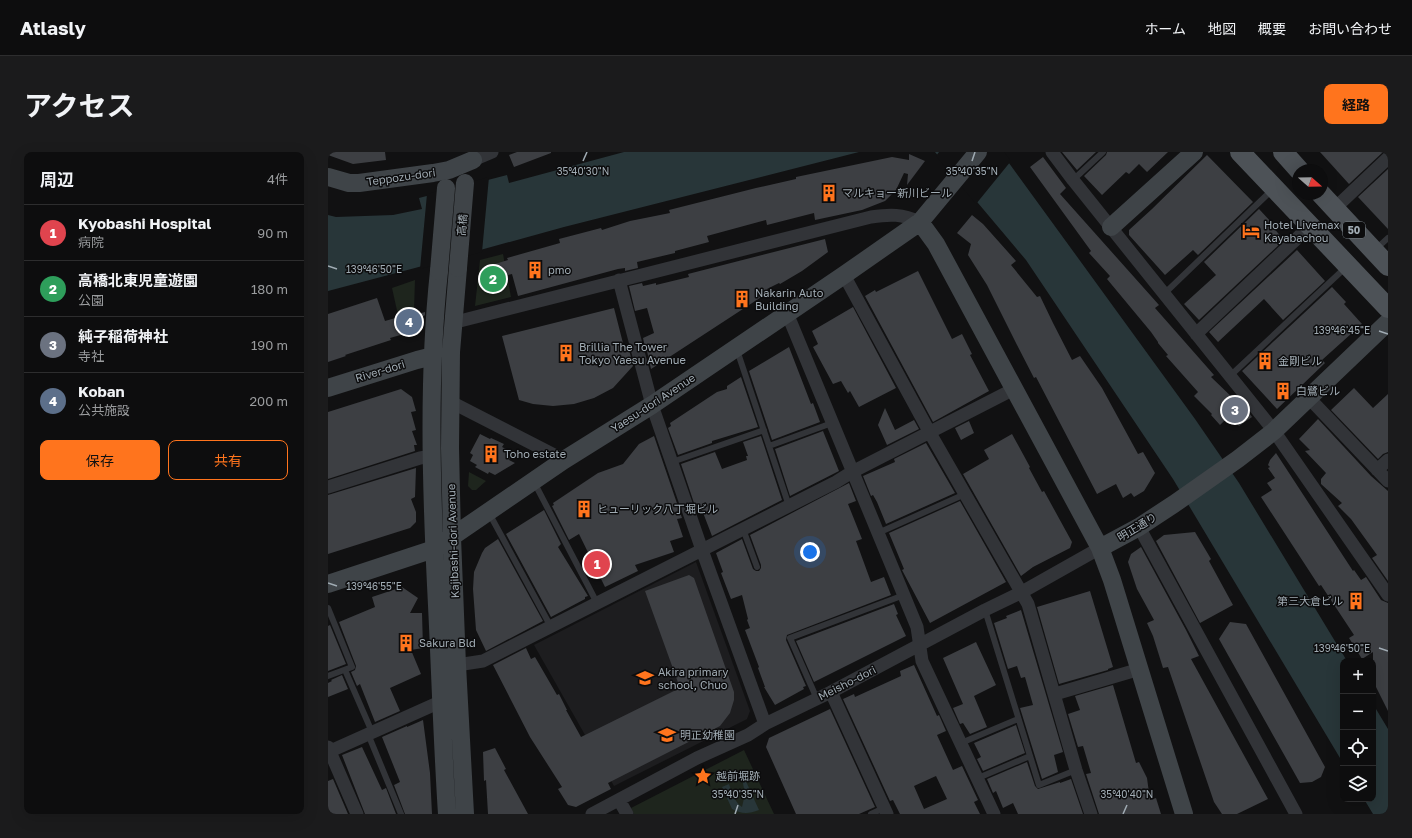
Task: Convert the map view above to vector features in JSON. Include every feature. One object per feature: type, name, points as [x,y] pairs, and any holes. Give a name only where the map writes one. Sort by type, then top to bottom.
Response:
[{"type":"main road","name":"50","points":[[1240,152],[1388,308]]},
{"type":"main road","name":"50","points":[[1326,200],[1388,266]]},
{"type":"street","points":[[449,170],[456,152]]},
{"type":"street","points":[[474,156],[492,152]]},
{"type":"street","name":"Yaesu-dori Avenue","points":[[328,584],[434,549],[564,460],[652,405],[920,222],[978,152]]},
{"type":"street","points":[[1052,152],[1110,227],[1274,431],[1388,595]]},
{"type":"street","points":[[1110,227],[1194,152]]},
{"type":"street","name":"Teppozu-dori","points":[[328,177],[349,183],[359,183],[432,173],[449,170],[474,156]]},
{"type":"street","name":"高橋","points":[[458,268],[465,182],[474,156]]},
{"type":"street","points":[[1334,209],[1388,158]]},
{"type":"street","name":"高橋","points":[[440,271],[446,188],[449,170]]},
{"type":"street","points":[[452,323],[871,217],[894,214],[906,216],[920,222],[933,239],[1100,548],[1112,580],[1184,814]]},
{"type":"street","points":[[1196,334],[1310,226]]},
{"type":"street","name":"Kajibashi-dori Avenue","points":[[458,268],[452,323],[452,537],[465,814]]},
{"type":"street","name":"Kajibashi-dori Avenue","points":[[440,271],[433,356],[432,456],[440,702],[447,814]]},
{"type":"street","points":[[844,275],[930,433],[1028,604],[1076,770],[1091,814]]},
{"type":"street","points":[[619,280],[652,405],[702,550],[765,724]]},
{"type":"street","points":[[787,313],[917,627],[922,661],[994,814]]},
{"type":"street","name":"明正通り","points":[[1100,548],[1139,527],[1174,504],[1238,459],[1274,431],[1388,322]]},
{"type":"street","name":"River-dori","points":[[328,388],[433,356]]},
{"type":"street","points":[[457,665],[483,661],[1014,390]]},
{"type":"street","points":[[1309,398],[1388,481]]},
{"type":"street","points":[[451,402],[564,460]]},
{"type":"street","points":[[328,487],[420,458],[432,456]]},
{"type":"street","points":[[1378,470],[1388,460]]},
{"type":"street","points":[[1139,527],[1293,813]]},
{"type":"street","name":"Meisho-dori","points":[[592,814],[697,758],[748,735],[765,724],[831,692],[985,610],[1022,592],[1100,548]]},
{"type":"street","points":[[1055,694],[1140,669]]},
{"type":"street","points":[[831,692],[885,811]]},
{"type":"street","points":[[357,814],[329,750],[440,702]]},
{"type":"street","points":[[619,800],[626,814]]},
{"type":"lane","points":[[1073,180],[1103,152]]},
{"type":"lane","points":[[1164,294],[1274,188]]},
{"type":"lane","points":[[1374,251],[1388,238]]},
{"type":"lane","points":[[1230,376],[1348,266]]},
{"type":"lane","points":[[737,347],[789,506]]},
{"type":"lane","points":[[769,446],[832,423]]},
{"type":"lane","points":[[672,462],[764,430]]},
{"type":"lane","points":[[534,481],[597,603]]},
{"type":"lane","points":[[878,533],[965,494]]},
{"type":"lane","points":[[488,512],[551,627]]},
{"type":"lane","points":[[743,529],[757,567]]},
{"type":"lane","points":[[817,699],[790,638],[904,595]]},
{"type":"lane","points":[[328,608],[352,667],[328,676]]},
{"type":"lane","points":[[985,610],[1039,785],[1076,770]]},
{"type":"lane","points":[[345,670],[402,814]]},
{"type":"lane","points":[[961,742],[1018,719]]},
{"type":"lane","points":[[978,778],[1030,756]]},
{"type":"lane","points":[[871,814],[885,811]]},
{"type":"shaded area","points":[[624,152],[859,152],[564,227],[328,291],[328,215],[336,217],[393,215],[422,209],[419,198],[507,175],[509,183]]},
{"type":"shaded area","points":[[935,152],[1001,152],[1195,419],[1239,483],[1345,658],[1340,658],[1340,758],[1173,479],[1026,260]]},
{"type":"shaded area","points":[[503,254],[511,297],[475,306],[480,260]]},
{"type":"shaded area","points":[[415,280],[414,310],[398,315],[392,288]]},
{"type":"shaded area","points":[[469,472],[486,481],[476,490],[472,490],[468,486]]},
{"type":"shaded area","name":"Akira primary school, Chuo","points":[[696,562],[750,711],[747,719],[614,786],[534,645]]},
{"type":"shaded area","points":[[1376,709],[1388,729],[1388,814],[1373,814],[1366,802],[1376,802]]},
{"type":"shaded area","points":[[744,750],[774,814],[634,814],[631,808]]},
{"type":"shaded area","points":[[744,777],[759,810],[745,813],[732,809],[722,787],[729,784],[732,794],[742,807],[745,794],[742,778]]},
{"type":"pier","points":[[939,152],[1004,152],[1011,161],[976,204],[936,156]]},
{"type":"pier","points":[[489,177],[482,252],[420,269],[427,194]]},
{"type":"building","points":[[328,152],[385,152],[386,160],[353,164],[328,155]]},
{"type":"building","points":[[517,152],[551,153],[514,167],[509,155]]},
{"type":"building","points":[[1062,152],[1096,152],[1077,170]]},
{"type":"building","points":[[1107,152],[1168,152],[1147,172],[1139,164],[1129,174],[1126,172],[1102,195],[1084,176],[1106,155]]},
{"type":"building","points":[[1320,152],[1383,152],[1349,184]]},
{"type":"building","points":[[909,154],[925,161],[907,185],[908,174],[904,173],[896,190],[885,201],[862,210],[815,220],[814,213],[767,225],[766,220],[707,236],[709,242],[675,251],[675,253],[637,262],[638,268],[625,271],[625,268],[618,269],[518,296],[512,274],[484,281],[482,268],[508,260],[507,258],[560,243],[559,239],[601,228],[602,230],[630,221],[670,213],[669,210],[796,179],[796,177],[892,157],[909,160]]},
{"type":"building","points":[[1207,155],[1253,202],[1198,255],[1193,250],[1165,275],[1129,235],[1129,230]]},
{"type":"building","points":[[1043,157],[1066,188],[1060,194],[1159,305],[1155,308],[1214,375],[1211,377],[1237,402],[1239,400],[1252,417],[1239,426],[1230,415],[1220,425],[1211,415],[1212,414],[1194,396],[1198,392],[1166,356],[1168,355],[1151,332],[1107,279],[1110,276],[1089,253],[1091,251],[1030,167]]},
{"type":"building","points":[[1388,169],[1388,229],[1358,197]]},
{"type":"building","points":[[1259,209],[1273,224],[1271,225],[1284,240],[1199,320],[1184,304],[1216,275],[1204,262]]},
{"type":"building","points":[[972,215],[983,224],[1016,261],[1011,265],[1037,297],[1040,296],[1072,360],[1080,356],[1102,388],[1138,454],[1143,452],[1155,473],[1144,491],[1134,497],[1131,493],[1123,498],[1116,484],[1097,494],[1036,377],[1034,378],[987,285],[968,255],[971,244],[957,233]]},
{"type":"building","points":[[825,239],[828,252],[802,271],[780,284],[779,283],[767,289],[769,292],[651,369],[643,338],[654,333],[647,308],[635,311],[629,286],[642,283],[643,286],[656,283],[656,285],[689,277],[688,274]]},
{"type":"building","points":[[1297,250],[1325,281],[1283,320],[1264,299],[1218,342],[1209,332]]},
{"type":"building","points":[[918,271],[952,339],[962,334],[972,354],[970,355],[989,391],[933,422],[865,296]]},
{"type":"building","points":[[1332,287],[1346,302],[1344,304],[1362,324],[1322,360],[1325,363],[1277,409],[1242,371]]},
{"type":"building","points":[[377,298],[385,321],[399,317],[400,319],[425,312],[425,315],[404,334],[328,362],[328,314]]},
{"type":"building","points":[[853,307],[896,388],[859,407],[850,391],[848,393],[841,381],[833,384],[813,347],[818,344],[812,331]]},
{"type":"building","name":"Brillia The Tower Tokyo Yaesu Avenue","points":[[614,308],[624,347],[628,345],[633,366],[613,388],[594,398],[574,404],[553,406],[533,404],[519,400],[502,336]]},
{"type":"building","points":[[789,347],[811,404],[813,403],[820,422],[772,440],[749,371]]},
{"type":"building","points":[[741,377],[758,427],[712,441],[712,443],[678,455],[668,428],[671,426],[670,423],[717,392],[727,389],[727,386]]},
{"type":"building","points":[[1354,388],[1373,408],[1388,394],[1388,452],[1383,454],[1378,459],[1331,410]]},
{"type":"building","points":[[401,389],[412,397],[416,411],[411,412],[416,430],[412,431],[417,445],[414,445],[415,451],[328,479],[328,412]]},
{"type":"building","points":[[885,408],[895,430],[914,420],[919,429],[887,445],[878,425]]},
{"type":"building","points":[[1318,419],[1371,476],[1388,491],[1388,581],[1372,558],[1377,555],[1351,519],[1338,506],[1342,503],[1321,484],[1321,479],[1326,473],[1305,451],[1310,450],[1299,439]]},
{"type":"building","points":[[969,421],[974,433],[961,440],[955,428]]},
{"type":"building","points":[[823,431],[839,471],[790,496],[775,449]]},
{"type":"building","name":"Toho estate","points":[[480,434],[504,444],[502,447],[512,452],[509,460],[515,463],[495,475],[489,472],[488,474],[475,467],[477,465],[470,461],[473,455],[470,453]]},
{"type":"building","points":[[1012,434],[1042,492],[1044,491],[1072,542],[1070,548],[1033,567],[1021,576],[963,474],[989,459],[984,450]]},
{"type":"building","points":[[654,436],[682,518],[677,519],[683,537],[670,541],[674,552],[635,565],[638,571],[605,587],[579,534],[569,540],[552,506],[554,505],[553,503],[598,473],[623,464],[639,444]]},
{"type":"building","points":[[761,436],[782,500],[712,536],[702,510],[697,512],[681,464],[715,452],[722,469],[747,460],[746,456],[748,456],[743,442]]},
{"type":"building","points":[[926,443],[955,493],[886,524],[877,502],[873,495],[871,496],[863,476],[895,462],[894,459]]},
{"type":"building","points":[[1276,453],[1353,571],[1354,570],[1361,580],[1366,577],[1381,600],[1388,603],[1388,711],[1376,687],[1376,658],[1373,658],[1373,652],[1361,658],[1349,638],[1354,635],[1321,585],[1319,586],[1261,497],[1272,490],[1267,483],[1275,478],[1268,468],[1270,467],[1268,465]]},
{"type":"building","points":[[416,468],[415,497],[411,499],[416,512],[416,522],[410,528],[328,554],[328,495]]},
{"type":"building","points":[[849,483],[856,501],[848,504],[862,539],[856,541],[871,582],[884,577],[891,595],[787,635],[786,640],[806,686],[803,687],[804,689],[775,705],[764,687],[758,668],[759,667],[745,630],[750,628],[742,595],[731,599],[721,573],[723,572],[716,553],[742,539],[753,569],[759,571],[761,565],[750,535]]},
{"type":"building","points":[[960,501],[1006,582],[930,623],[902,570],[904,569],[889,533]]},
{"type":"building","points":[[544,510],[561,544],[558,547],[588,596],[551,617],[506,534]]},
{"type":"building","points":[[1195,532],[1211,559],[1209,561],[1233,605],[1200,623],[1156,541],[1164,535]]},
{"type":"building","points":[[498,539],[543,621],[486,651],[476,630],[473,589],[474,572],[485,548]]},
{"type":"building","points":[[1141,547],[1199,656],[1191,659],[1268,799],[1237,814],[1222,814],[1214,802],[1168,667],[1163,668],[1153,636],[1147,623],[1154,620],[1137,589],[1128,562],[1131,554]]},
{"type":"building","points":[[689,575],[694,578],[734,692],[734,700],[730,713],[720,726],[608,783],[611,789],[576,807],[568,805],[558,789],[562,787],[530,737],[493,665],[526,648],[531,659],[535,657],[557,695],[559,694],[581,737],[680,688],[645,591]]},
{"type":"building","points":[[402,587],[418,598],[410,613],[422,613],[423,648],[411,650],[421,674],[390,688],[400,711],[375,722],[360,684],[357,686],[351,672],[355,670],[356,666],[339,622],[375,607],[372,597]]},
{"type":"building","points":[[1090,591],[1113,667],[1108,670],[1059,684],[1037,607]]},
{"type":"building","points":[[894,604],[898,614],[896,615],[906,636],[814,682],[796,641]]},
{"type":"building","points":[[1021,610],[1063,752],[1054,755],[1058,772],[1042,779],[1020,708],[1033,705],[1025,677],[1021,678],[1017,666],[1008,669],[994,623]]},
{"type":"building","points":[[1230,622],[1246,624],[1325,767],[1321,777],[1312,782],[1300,783],[1219,639]]},
{"type":"building","points":[[330,625],[346,664],[328,671],[328,626]]},
{"type":"building","points":[[976,642],[996,685],[974,696],[987,727],[970,734],[963,723],[960,724],[953,708],[963,704],[943,658]]},
{"type":"building","points":[[914,665],[937,716],[939,715],[946,731],[937,735],[953,770],[962,766],[978,800],[974,802],[980,814],[900,814],[893,800],[890,801],[843,699],[854,694],[855,697],[901,676],[900,671]],"holes":[[[936,776],[947,799],[924,809],[914,786]]]},
{"type":"building","points":[[342,675],[348,689],[328,697],[328,683]]},
{"type":"building","points":[[1113,685],[1136,763],[1139,762],[1147,778],[1150,800],[1156,798],[1161,814],[1099,814],[1086,774],[1091,773],[1083,746],[1078,747],[1068,714],[1080,710],[1075,696]]},
{"type":"building","points":[[830,709],[875,807],[859,814],[796,814],[766,747],[769,738]]},
{"type":"building","points":[[423,720],[430,773],[432,814],[405,814],[394,785],[400,782],[382,737]]},
{"type":"building","points":[[1016,725],[1025,753],[983,771],[977,759],[981,757],[974,743]]},
{"type":"building","points":[[362,747],[382,790],[386,788],[396,814],[365,814],[342,755]]},
{"type":"building","points":[[495,748],[506,769],[504,770],[528,814],[488,814],[486,780],[484,781],[483,752]]},
{"type":"building","points":[[1027,762],[1035,786],[1038,789],[1071,779],[1083,814],[1018,814],[1013,803],[1003,808],[996,791],[993,793],[987,779]]},
{"type":"building","points":[[333,779],[348,814],[328,814],[328,781]]},
{"type":"place","name":"マルキョー新川ビール","points":[[829,193]]},
{"type":"place","name":"Hotel Livemax Kayabachou","points":[[1251,231]]},
{"type":"place","name":"pmo","points":[[535,270]]},
{"type":"place","name":"高橋北東児童遊園","points":[[493,279]]},
{"type":"place","name":"Nakarin Auto Building","points":[[742,299]]},
{"type":"place","name":"Koban","points":[[409,322]]},
{"type":"place","name":"Brillia The Tower Tokyo Yaesu Avenue","points":[[566,353]]},
{"type":"place","name":"金剛ビル","points":[[1265,361]]},
{"type":"place","name":"白鷺ビル","points":[[1283,391]]},
{"type":"place","name":"純子稲荷神社","points":[[1235,410]]},
{"type":"place","name":"Toho estate","points":[[491,454]]},
{"type":"place","name":"ヒューリック八丁堀ビル","points":[[584,509]]},
{"type":"place","name":"Kyobashi Hospital","points":[[597,564]]},
{"type":"place","name":"第三大倉ビル","points":[[1356,601]]},
{"type":"place","name":"Sakura Bld","points":[[406,643]]},
{"type":"place","name":"Akira primary school, Chuo","points":[[645,678]]},
{"type":"place","name":"明正幼稚園","points":[[667,735]]},
{"type":"place","name":"越前堀跡","points":[[703,776]]}]
